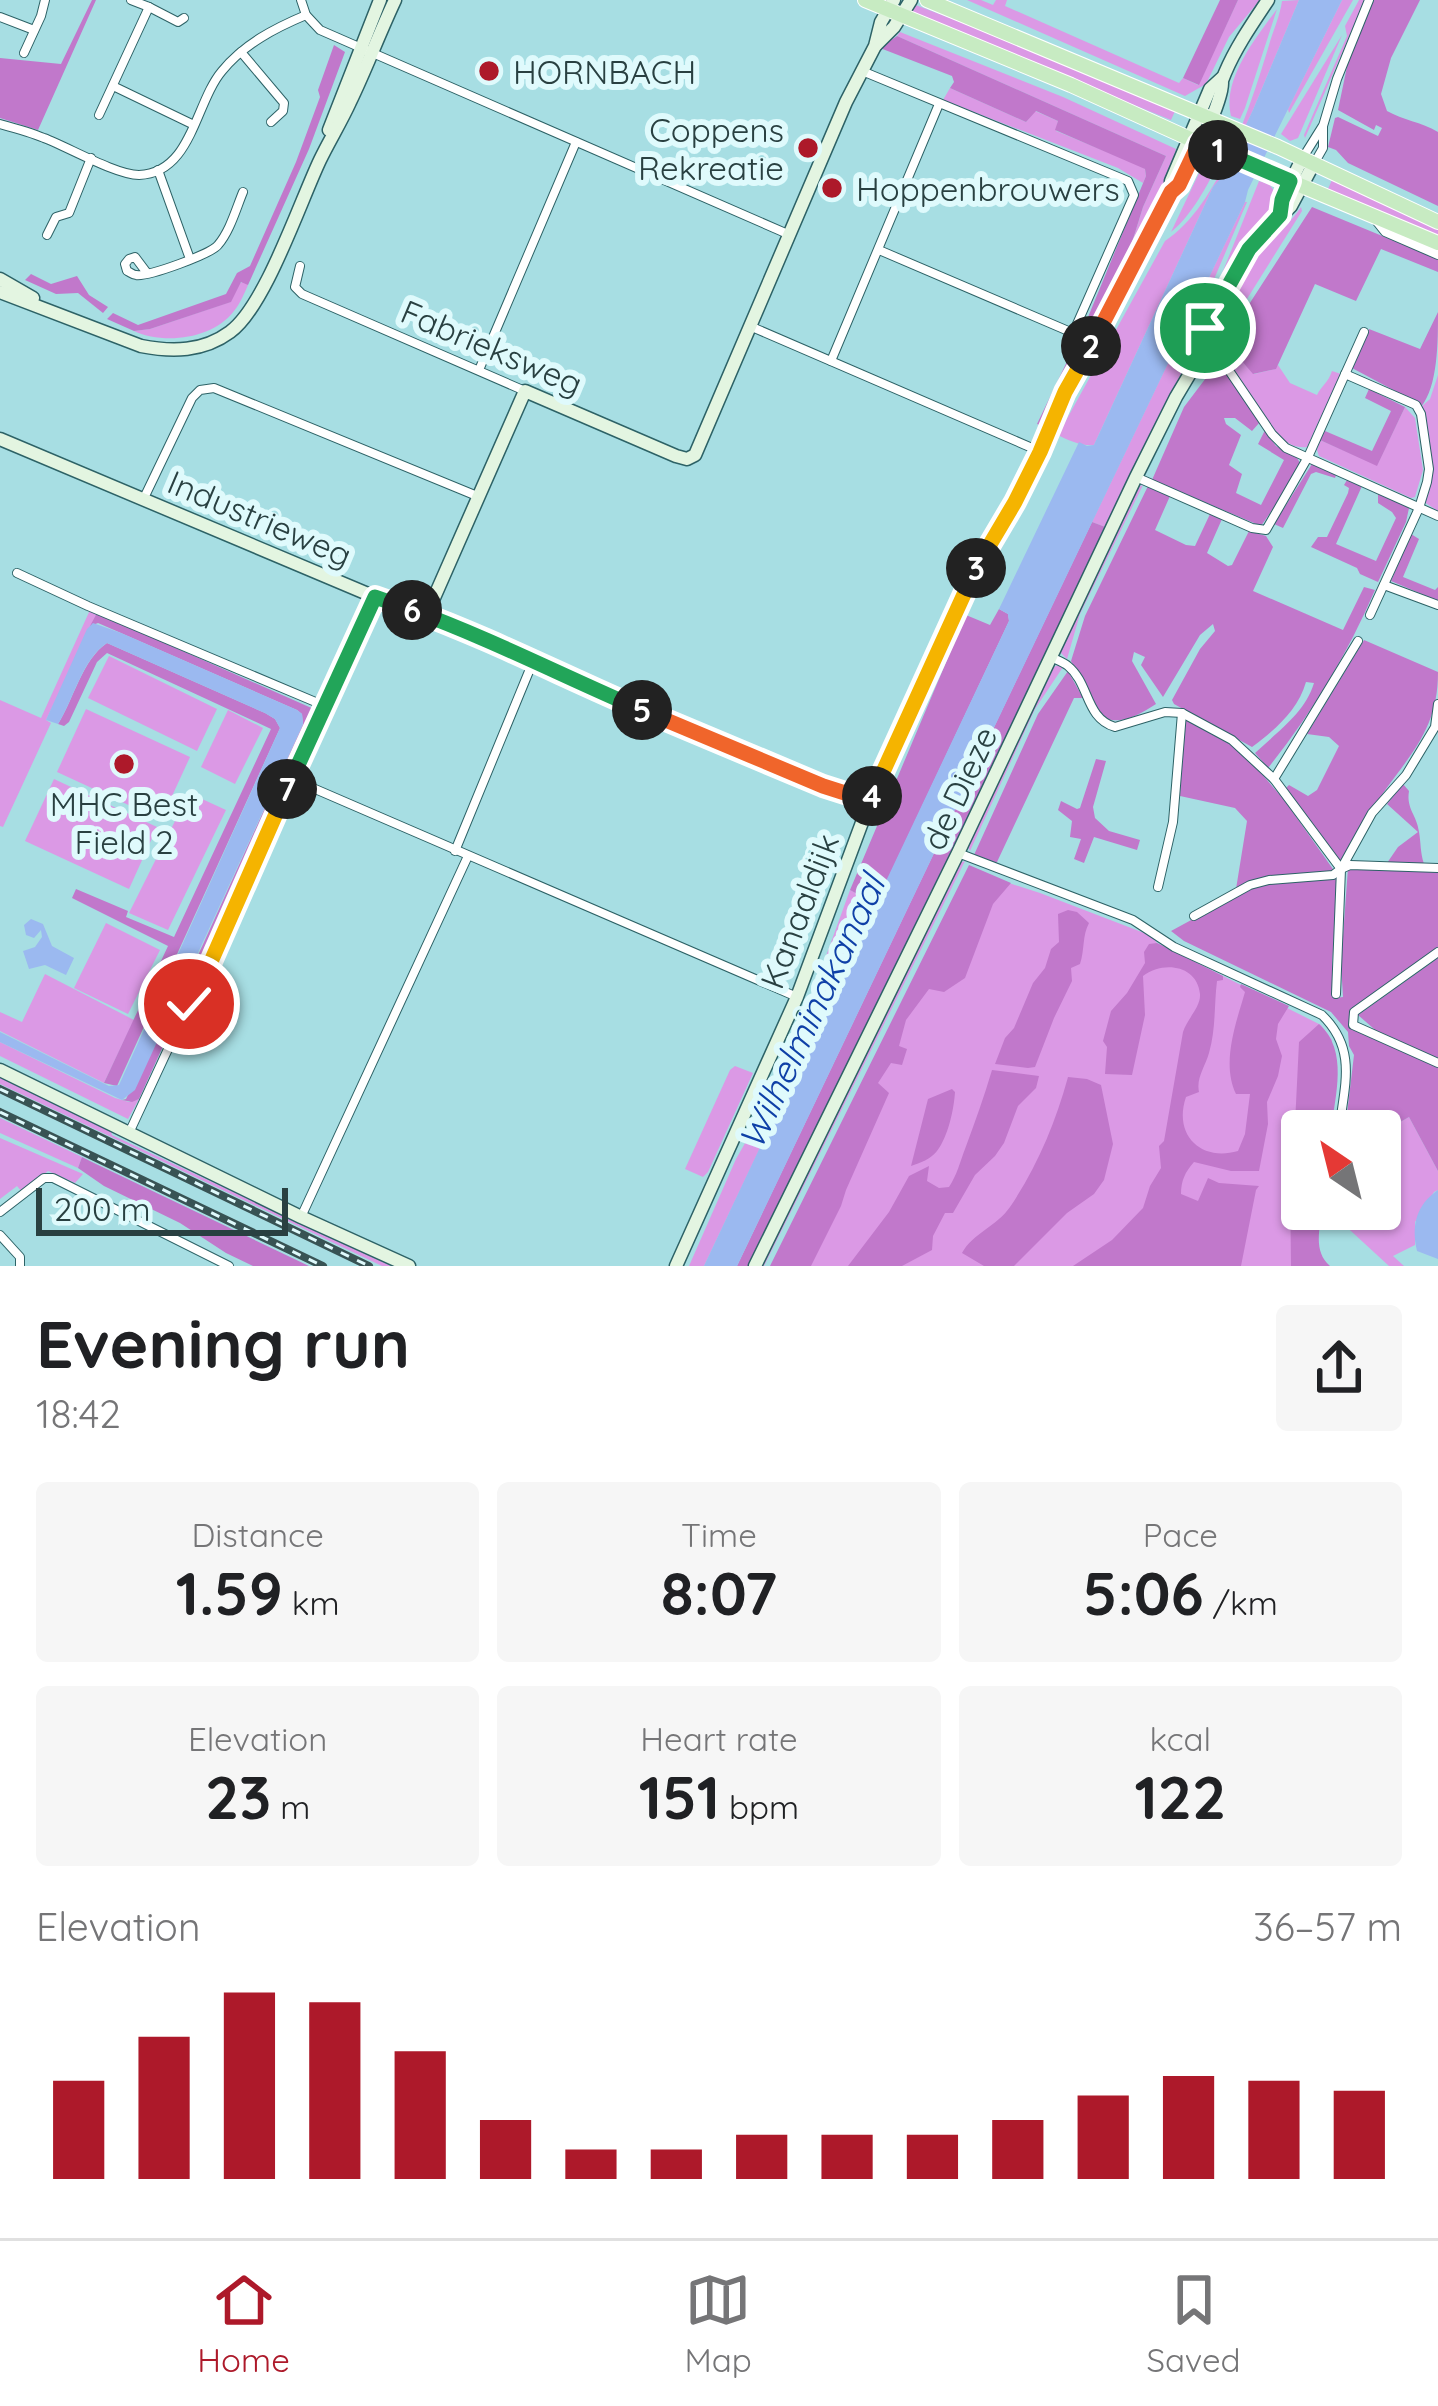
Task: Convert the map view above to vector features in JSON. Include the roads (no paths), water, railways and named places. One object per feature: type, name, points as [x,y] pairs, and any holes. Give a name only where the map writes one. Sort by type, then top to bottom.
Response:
[{"type":"main road","points":[[865,0],[894,8],[1438,244]]},
{"type":"main road","points":[[927,0],[1438,218]]},
{"type":"street","points":[[24,53],[45,0]]},
{"type":"street","points":[[131,0],[178,22],[184,18]]},
{"type":"street","points":[[301,0],[306,15],[320,30],[790,235]]},
{"type":"street","points":[[0,292],[141,346],[175,351],[221,338],[252,308],[331,142],[380,0]]},
{"type":"street","points":[[366,51],[395,0]]},
{"type":"street","points":[[911,0],[894,8],[881,22],[875,46],[752,327],[1040,452]]},
{"type":"street","name":"Kanaaldijk","points":[[676,1266],[797,997],[914,699],[984,550],[1015,502],[1065,392],[1150,236],[1171,192],[1171,181],[1220,93],[1222,78],[1268,0]]},
{"type":"street","points":[[1308,161],[1370,0]]},
{"type":"street","points":[[99,116],[149,7]]},
{"type":"street","points":[[0,124],[38,135],[122,172],[141,175],[157,170],[180,153],[217,77],[241,52],[306,15]]},
{"type":"street","points":[[0,17],[34,30]]},
{"type":"street","points":[[241,52],[284,103],[283,111],[271,122]]},
{"type":"street","points":[[862,71],[1127,181],[1134,195],[1073,333],[879,250]]},
{"type":"street","points":[[113,86],[194,125]]},
{"type":"street","points":[[831,361],[939,104]]},
{"type":"street","points":[[479,370],[576,142]]},
{"type":"street","points":[[47,235],[56,218],[69,213],[92,158]]},
{"type":"street","name":"de Dieze","points":[[755,1266],[958,853],[1214,310],[1249,249],[1291,206],[1308,161]]},
{"type":"street","points":[[157,170],[190,259]]},
{"type":"street","points":[[147,273],[211,252],[220,244],[244,192]]},
{"type":"street","points":[[1372,215],[1385,232],[1438,255]]},
{"type":"street","name":"Fabrieksweg","points":[[300,266],[295,287],[302,295],[690,458],[752,327]]},
{"type":"street","points":[[0,279],[55,310]]},
{"type":"street","points":[[1136,477],[1266,530],[1308,457],[1364,332]]},
{"type":"street","points":[[1197,354],[1233,375],[1278,441],[1438,516]]},
{"type":"street","points":[[1345,374],[1416,405],[1429,469],[1419,508],[1370,615]]},
{"type":"street","points":[[145,498],[193,398],[214,388],[478,497]]},
{"type":"street","points":[[427,616],[525,391]]},
{"type":"street","name":"Industrieweg","points":[[0,439],[375,597],[478,635],[532,663],[868,807]]},
{"type":"street","points":[[17,573],[325,706]]},
{"type":"street","points":[[1384,585],[1438,605]]},
{"type":"street","points":[[128,1134],[198,991],[375,597]]},
{"type":"street","points":[[1274,779],[1358,641]]},
{"type":"street","points":[[1051,657],[1072,669],[1095,715],[1107,725],[1115,728],[1165,712],[1182,712],[1232,740],[1274,779],[1341,869]]},
{"type":"street","points":[[455,851],[532,663]]},
{"type":"street","points":[[1336,994],[1341,869],[1372,813],[1406,775],[1435,727],[1438,704]]},
{"type":"street","points":[[1157,887],[1173,822],[1182,712]]},
{"type":"street","points":[[292,779],[797,997]]},
{"type":"street","points":[[958,853],[1133,920],[1174,946],[1322,1015],[1346,1052],[1341,1110]]},
{"type":"street","points":[[301,1217],[468,856]]},
{"type":"street","points":[[1194,916],[1250,885],[1269,880],[1333,874],[1350,865],[1438,868]]},
{"type":"street","points":[[1438,952],[1352,1017],[1353,1024],[1438,1063]]},
{"type":"street","points":[[0,1070],[410,1266]]},
{"type":"street","points":[[0,1212],[44,1178],[53,1178],[229,1266]]},
{"type":"street","points":[[0,1234],[20,1257],[20,1266]]},
{"type":"water","points":[[1299,0],[1342,0],[737,1266],[704,1266],[1009,621],[1008,614],[999,609],[1079,442],[1094,445],[1253,110]]},
{"type":"water","points":[[93,623],[297,710],[303,724],[135,1090],[122,1100],[0,1042],[0,1032],[109,1086],[119,1085],[280,728],[265,713],[107,643],[85,669],[58,724],[46,720]]},
{"type":"water","points":[[31,919],[43,924],[52,946],[74,958],[66,975],[45,965],[29,969],[23,951],[35,947],[42,937],[41,930],[34,938],[26,935],[24,925]]},
{"type":"water","points":[[1438,1190],[1438,1259],[1417,1251],[1415,1233],[1420,1209]]},
{"type":"railway","points":[[0,1089],[369,1266]]},
{"type":"railway","points":[[0,1112],[323,1266]]},
{"type":"place","name":"HORNBACH","points":[[489,71]]},
{"type":"place","name":"Coppens Rekreatie","points":[[808,148]]},
{"type":"place","name":"Hoppenbrouwers","points":[[832,188]]},
{"type":"place","name":"MHC Best Field 2","points":[[124,764]]},
{"type":"water label","name":"Wilhelminakanaal","points":[[811,1012]]}]
